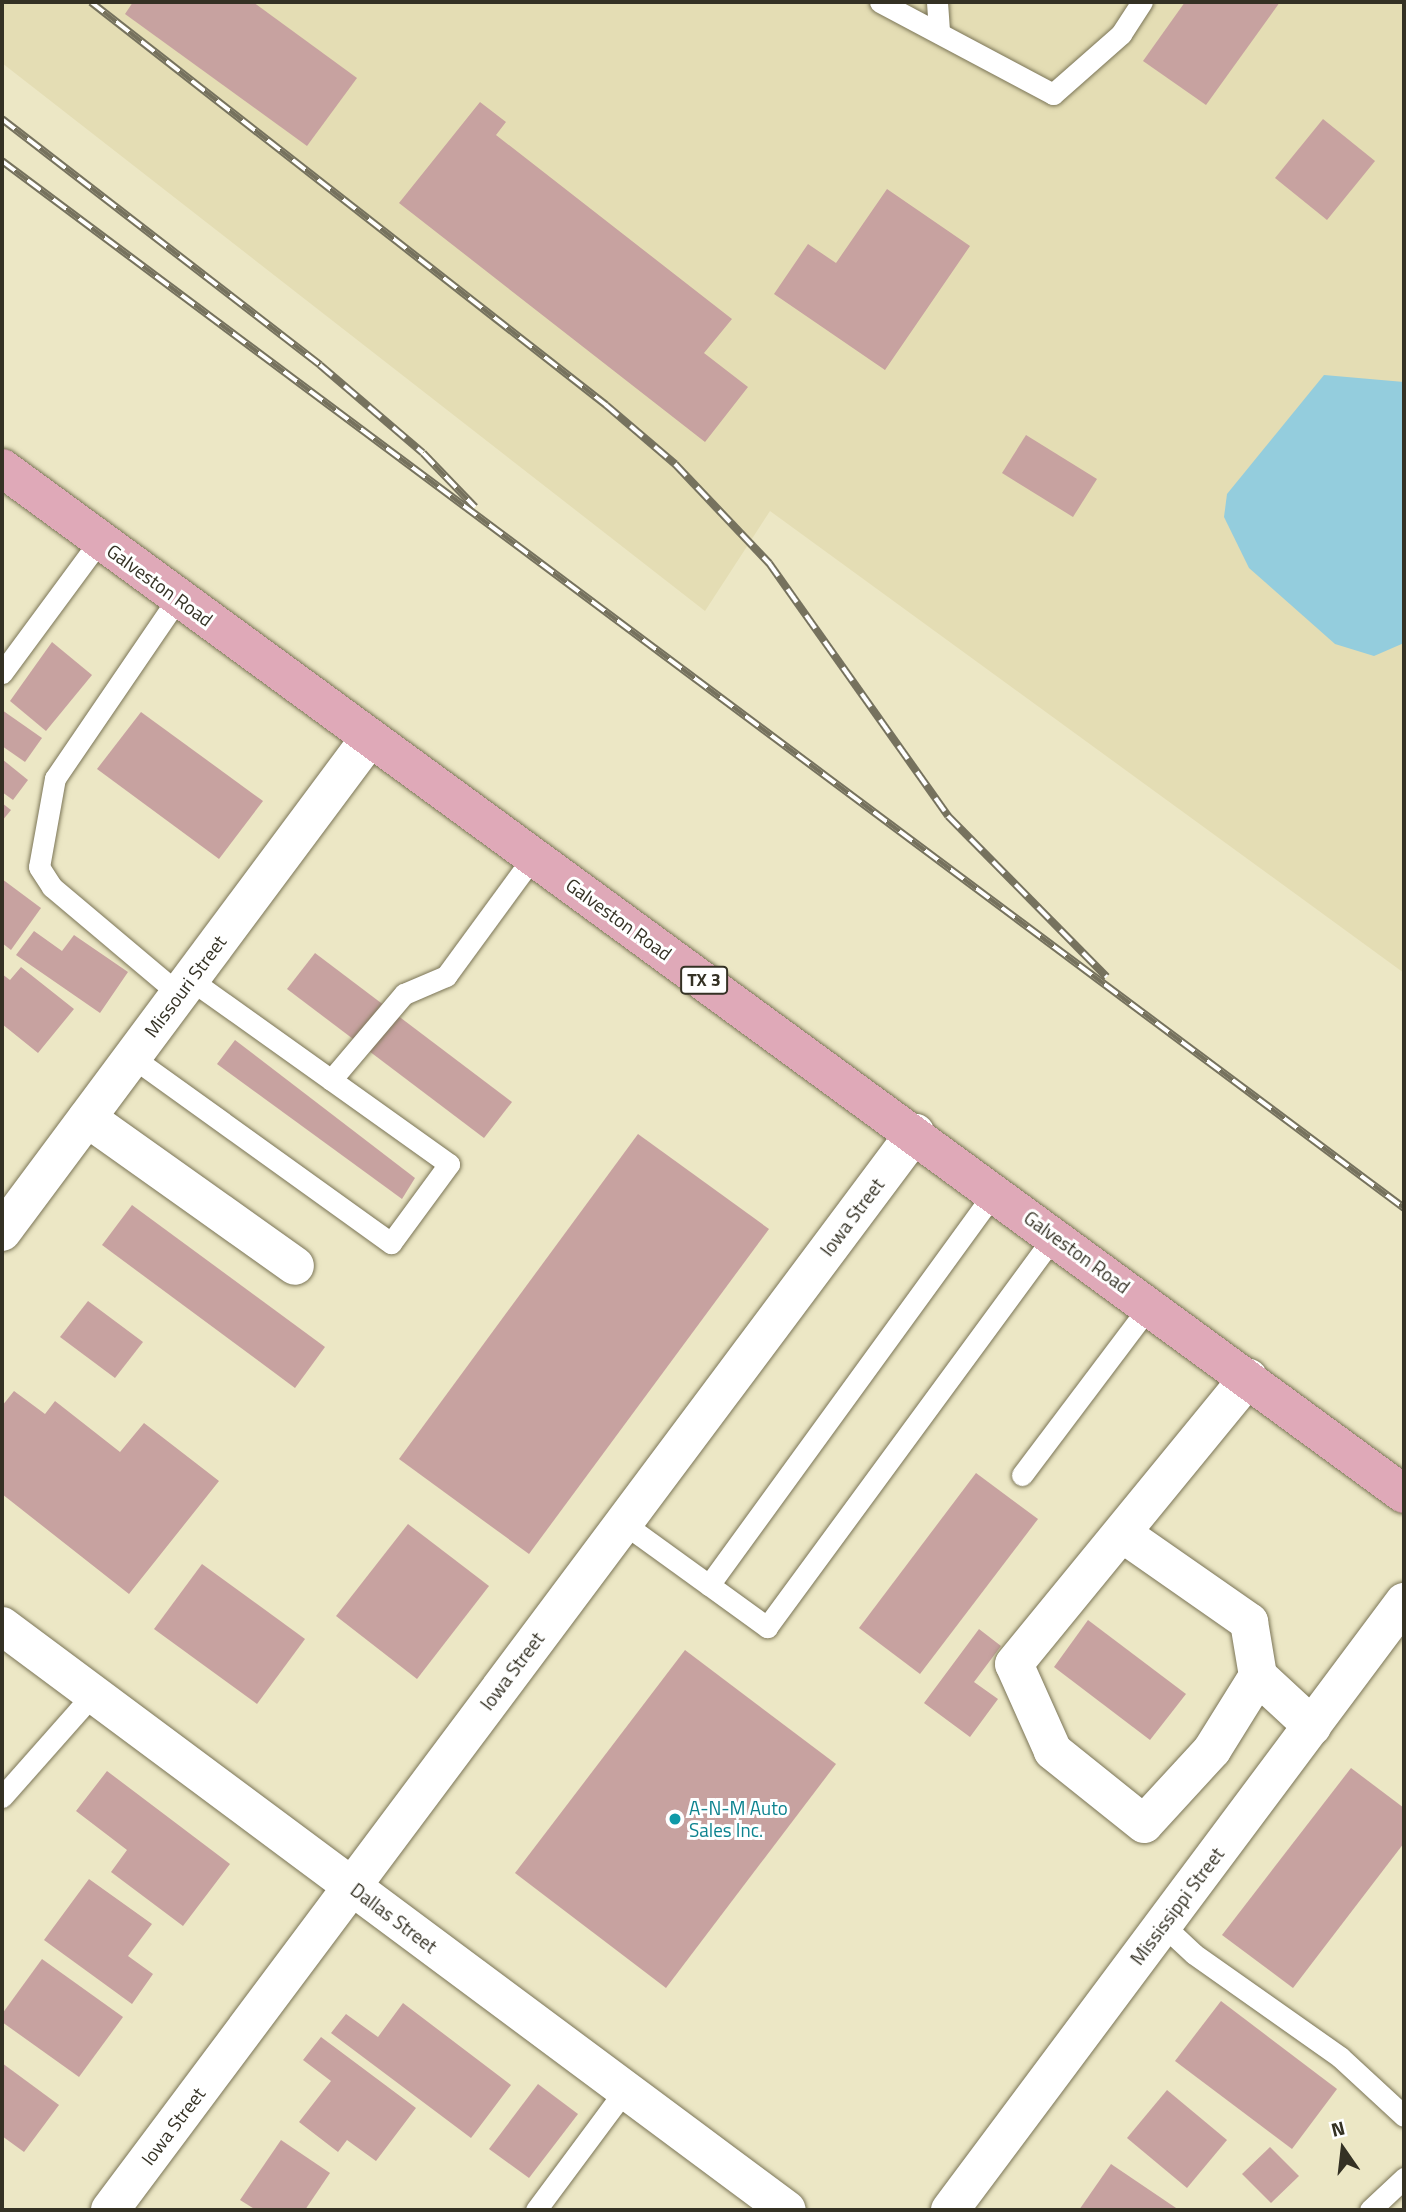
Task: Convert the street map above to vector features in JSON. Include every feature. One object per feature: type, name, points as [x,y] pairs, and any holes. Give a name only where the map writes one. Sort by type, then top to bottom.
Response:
[{"type":"main road","name":"Galveston Road","points":[[2,468],[369,739],[1055,1235],[1404,1494]]},
{"type":"street","name":"Missouri Street","points":[[2,1232],[369,739]]},
{"type":"street","points":[[87,1118],[295,1266]]},
{"type":"street","name":"Iowa Street","points":[[110,2210],[915,1133]]},
{"type":"street","points":[[1248,1378],[1014,1664],[1053,1751],[1144,1824],[1212,1750],[1258,1676]]},
{"type":"street","points":[[1123,1534],[1249,1622],[1258,1676],[1312,1726]]},
{"type":"street","name":"Mississippi Street","points":[[950,2210],[1404,1602]]},
{"type":"street","name":"Dallas Street","points":[[2,1626],[787,2210]]},
{"type":"lane","points":[[880,2],[1052,94],[1121,34],[1142,2]]},
{"type":"lane","points":[[937,2],[939,33]]},
{"type":"lane","points":[[2,673],[100,540]]},
{"type":"lane","points":[[132,1057],[391,1243],[449,1164],[331,1080],[185,986],[52,887],[40,867],[55,778],[178,598]]},
{"type":"lane","points":[[331,1080],[404,993],[446,976],[533,857]]},
{"type":"lane","points":[[709,1585],[995,1192]]},
{"type":"lane","points":[[623,1523],[767,1627],[1055,1235]]},
{"type":"lane","points":[[1022,1475],[1150,1305]]},
{"type":"lane","points":[[2,1797],[93,1694]]},
{"type":"lane","points":[[1163,1925],[1194,1954],[1340,2057],[1404,2116]]},
{"type":"lane","points":[[536,2210],[625,2090]]},
{"type":"lane","points":[[1370,2210],[1404,2178]]},
{"type":"shaded area","points":[[2,2],[1404,2],[1404,973],[770,511],[705,611],[2,63]]},
{"type":"water","points":[[1324,375],[1404,382],[1404,643],[1374,656],[1335,644],[1249,568],[1224,517],[1227,494]]},
{"type":"building","points":[[133,2],[253,2],[357,78],[307,146],[125,14]]},
{"type":"building","points":[[1185,2],[1280,2],[1206,105],[1143,61]]},
{"type":"building","points":[[480,102],[506,122],[496,135],[732,319],[704,353],[748,387],[705,442],[399,203]]},
{"type":"building","points":[[1323,119],[1375,161],[1327,220],[1275,178]]},
{"type":"building","points":[[887,189],[970,246],[885,370],[774,294],[808,244],[836,263]]},
{"type":"building","points":[[1026,435],[1097,479],[1073,517],[1002,473]]},
{"type":"building","points":[[52,642],[92,675],[46,731],[10,701]]},
{"type":"building","points":[[2,710],[42,738],[25,762],[2,746]]},
{"type":"building","points":[[141,712],[263,801],[219,859],[97,769]]},
{"type":"building","points":[[2,759],[28,780],[13,800],[2,792]]},
{"type":"building","points":[[2,803],[11,810],[2,821]]},
{"type":"building","points":[[2,879],[41,908],[11,950],[2,943]]},
{"type":"building","points":[[34,931],[62,951],[74,935],[128,972],[100,1013],[16,955]]},
{"type":"building","points":[[315,953],[512,1102],[484,1138],[287,989]]},
{"type":"building","points":[[21,967],[74,1009],[38,1053],[2,1024],[2,974],[10,980]]},
{"type":"building","points":[[235,1040],[415,1178],[402,1199],[217,1064]]},
{"type":"building","points":[[638,1134],[769,1229],[529,1554],[399,1459]]},
{"type":"building","points":[[132,1205],[325,1347],[295,1388],[102,1245]]},
{"type":"building","points":[[88,1301],[143,1342],[115,1378],[60,1337]]},
{"type":"building","points":[[14,1391],[45,1414],[55,1401],[120,1452],[144,1423],[219,1481],[129,1594],[2,1494],[2,1406]]},
{"type":"building","points":[[976,1473],[1038,1519],[920,1674],[859,1628]]},
{"type":"building","points":[[408,1524],[489,1586],[417,1679],[336,1616]]},
{"type":"building","points":[[202,1564],[305,1639],[257,1704],[154,1629]]},
{"type":"building","points":[[1088,1620],[1186,1694],[1150,1740],[1054,1667]]},
{"type":"building","points":[[979,1629],[1001,1646],[974,1682],[998,1699],[970,1737],[924,1703]]},
{"type":"building","name":"A-N-M Auto Sales Inc.","points":[[685,1650],[836,1764],[666,1988],[515,1873]]},
{"type":"building","points":[[1351,1768],[1404,1808],[1404,1843],[1293,1988],[1222,1935]]},
{"type":"building","points":[[107,1771],[230,1864],[183,1926],[111,1872],[127,1850],[76,1811]]},
{"type":"building","points":[[89,1879],[152,1924],[128,1956],[153,1974],[132,2004],[44,1940]]},
{"type":"building","points":[[42,1959],[123,2017],[79,2077],[2,2022],[2,2014]]},
{"type":"building","points":[[1221,2001],[1337,2089],[1292,2149],[1175,2061]]},
{"type":"building","points":[[403,2003],[511,2085],[471,2138],[331,2033],[346,2014],[378,2037]]},
{"type":"building","points":[[321,2037],[416,2108],[376,2161],[347,2140],[338,2152],[299,2122],[331,2081],[303,2060]]},
{"type":"building","points":[[2,2063],[59,2105],[24,2152],[2,2136]]},
{"type":"building","points":[[538,2084],[578,2114],[529,2178],[489,2149]]},
{"type":"building","points":[[1167,2090],[1227,2140],[1187,2188],[1127,2138]]},
{"type":"building","points":[[281,2140],[330,2173],[305,2210],[256,2210],[240,2200]]},
{"type":"building","points":[[1270,2147],[1299,2176],[1271,2203],[1242,2174]]},
{"type":"building","points":[[1111,2164],[1179,2210],[1079,2210]]},
{"type":"railway","points":[[91,2],[606,405],[675,464],[769,563],[948,816],[1107,977]]},
{"type":"railway","points":[[2,119],[320,365],[423,453],[475,507]]},
{"type":"railway","points":[[2,161],[1404,1208]]},
{"type":"place","name":"A-N-M Auto Sales Inc.","points":[[675,1819]]}]
